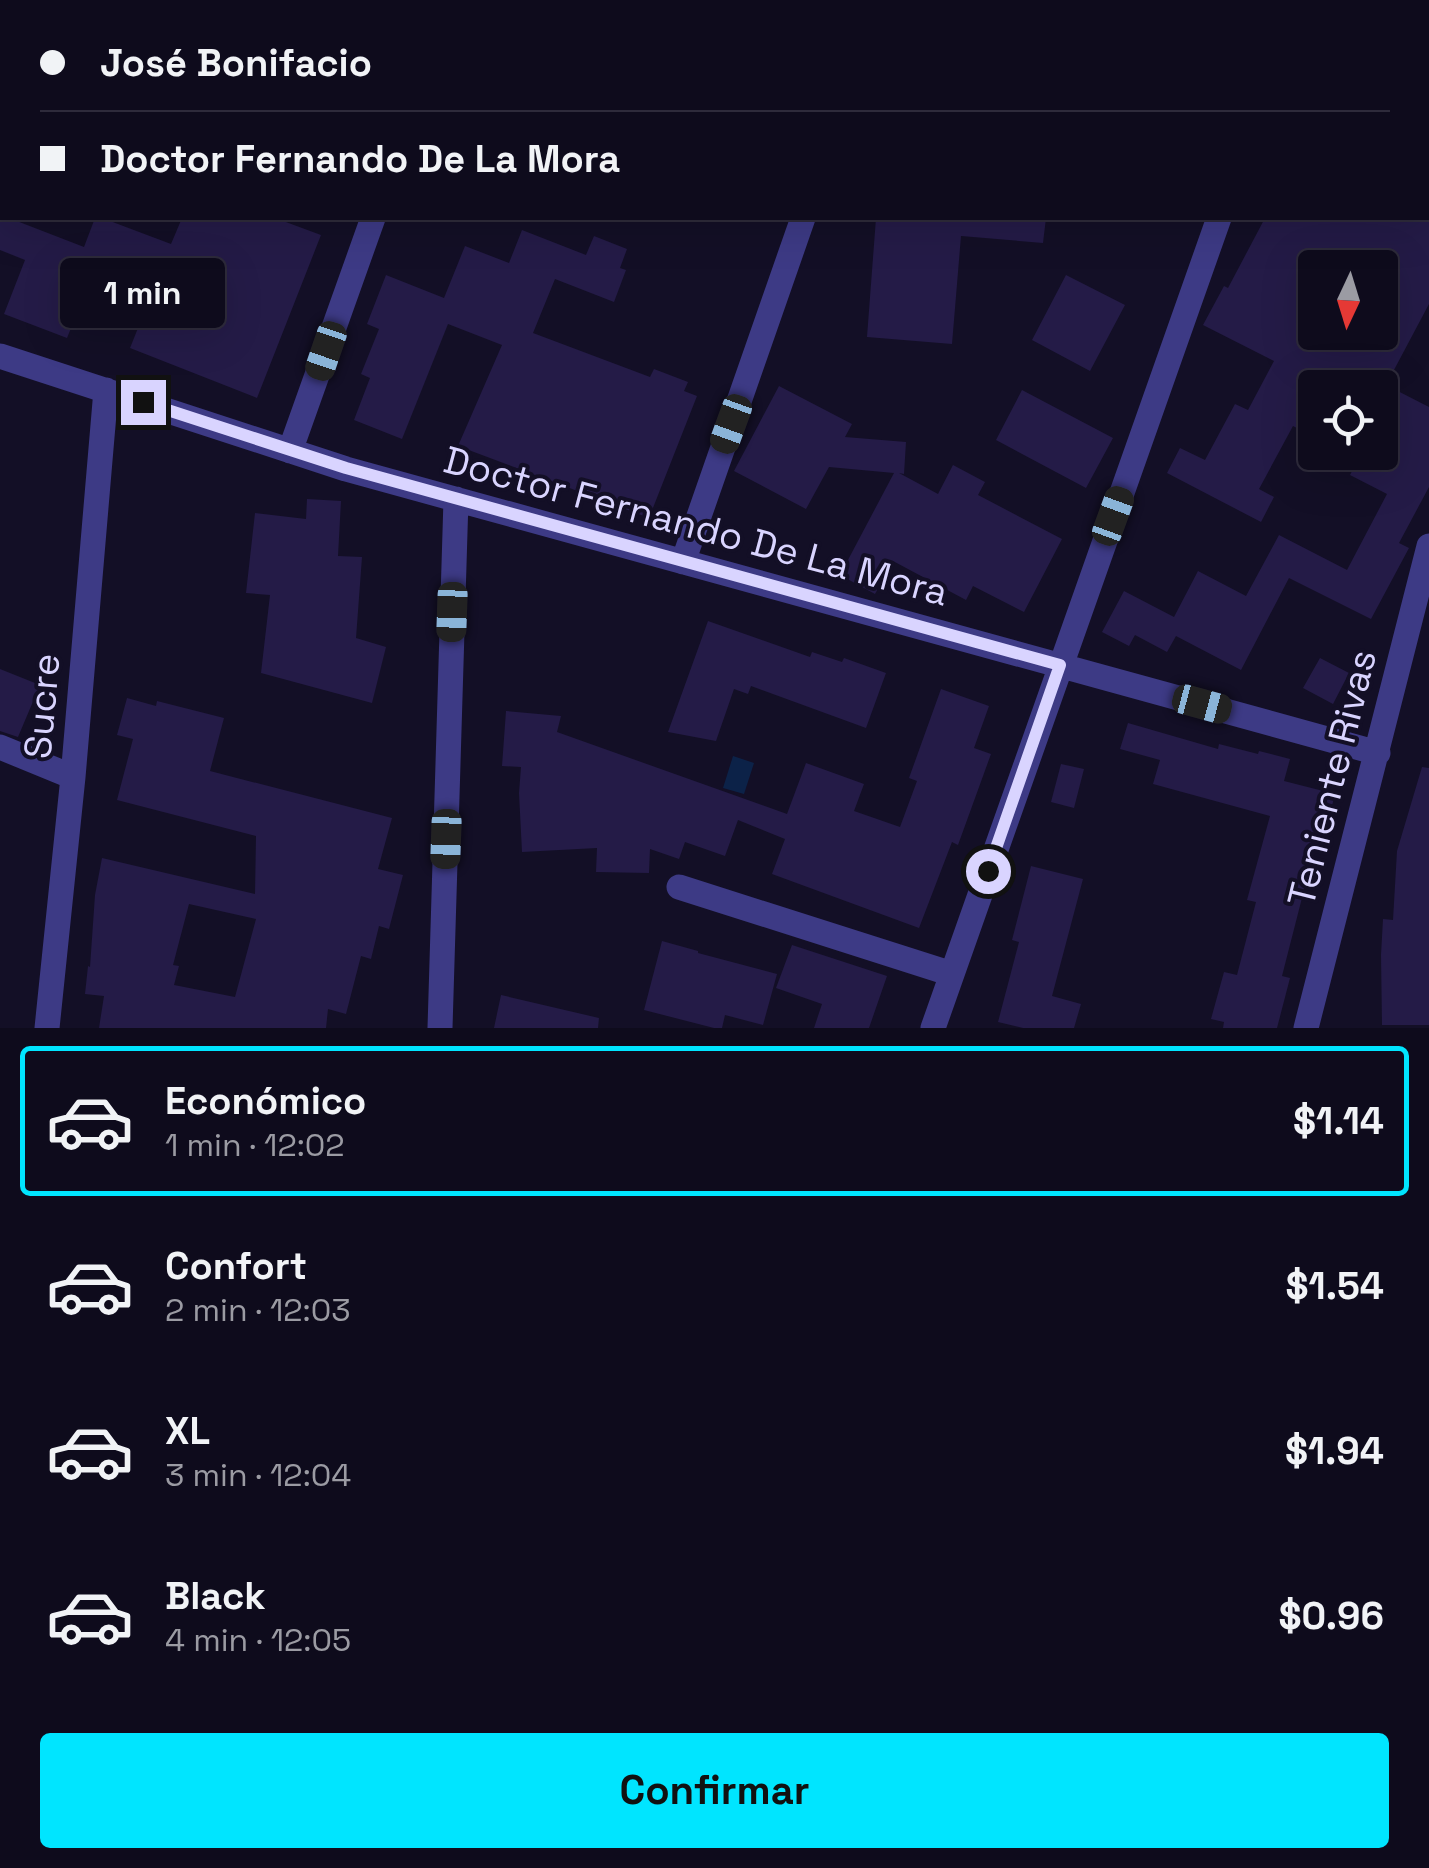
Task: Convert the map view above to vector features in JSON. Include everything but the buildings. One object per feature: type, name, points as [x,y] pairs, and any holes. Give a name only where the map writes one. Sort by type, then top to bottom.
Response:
[{"type":"street","points":[[290,451],[372,220]]},
{"type":"street","points":[[682,562],[803,220]]},
{"type":"street","points":[[933,1028],[1217,220]]},
{"type":"street","name":"Doctor Fernando De La Mora","points":[[0,356],[290,451],[456,499],[1378,753]]},
{"type":"street","name":"Sucre","points":[[47,1028],[106,390]]},
{"type":"street","points":[[440,1028],[456,499]]},
{"type":"street","name":"Teniente Rivas","points":[[1306,1028],[1429,546]]},
{"type":"street","points":[[0,748],[73,777]]},
{"type":"street","points":[[679,887],[952,974]]},
{"type":"water","points":[[733,756],[754,763],[744,794],[723,788]]},
{"type":"route","points":[[143,402],[346,468],[1060,665],[988,871]]}]
